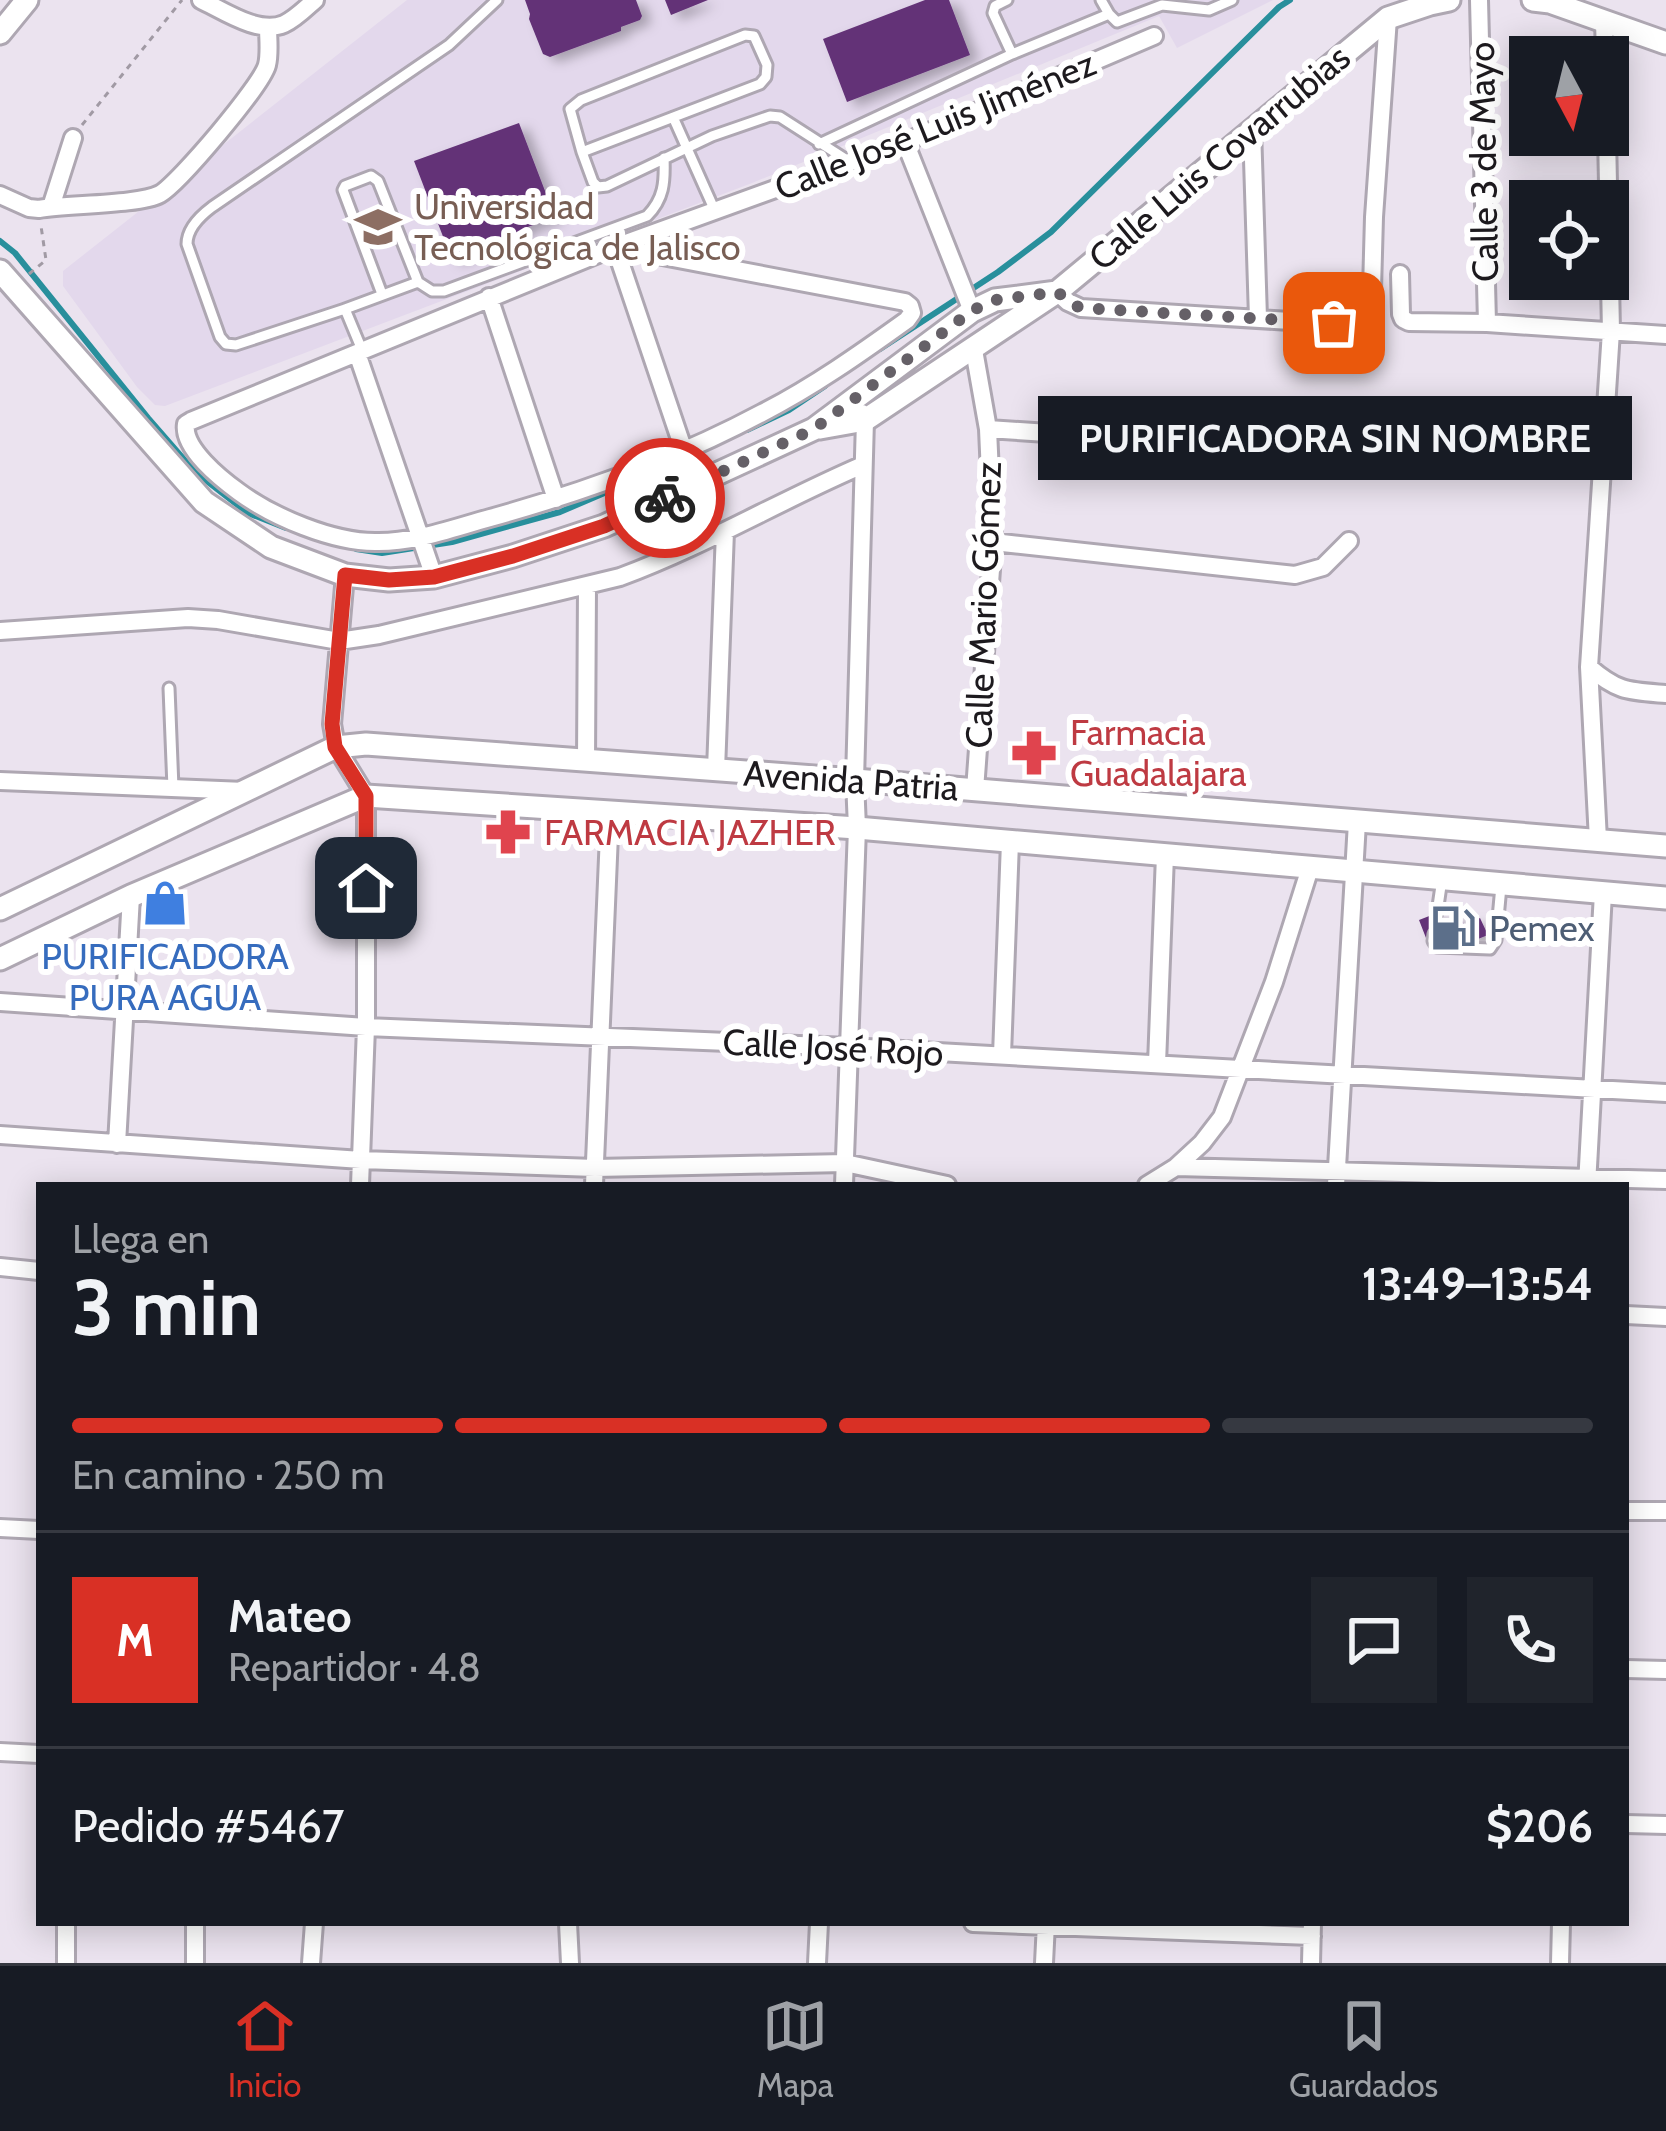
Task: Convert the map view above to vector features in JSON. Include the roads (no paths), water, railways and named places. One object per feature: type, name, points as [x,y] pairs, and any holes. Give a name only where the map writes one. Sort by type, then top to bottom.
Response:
[{"type":"street","points":[[0,33],[27,0]]},
{"type":"street","points":[[201,0],[224,5],[268,27],[283,25],[315,0]]},
{"type":"street","name":"Calle Luis Covarrubias","points":[[0,271],[204,502],[271,547],[345,575],[389,580],[426,555],[513,556],[604,526],[860,410],[974,350],[1058,292],[1388,18],[1449,0]]},
{"type":"street","name":"Calle 3 de Mayo","points":[[1479,0],[1487,323]]},
{"type":"street","points":[[1533,0],[1666,43]]},
{"type":"street","points":[[1058,292],[1081,308],[1371,326],[1388,18]]},
{"type":"street","points":[[1604,20],[1604,36]]},
{"type":"street","points":[[0,195],[28,208],[45,208],[160,194],[262,77],[268,62],[268,27]]},
{"type":"street","name":"Calle José Luis Jiménez","points":[[426,555],[333,536],[247,498],[189,444],[186,424],[489,297],[905,142],[1154,36]]},
{"type":"street","points":[[1252,128],[1258,318]]},
{"type":"street","points":[[45,208],[73,138]]},
{"type":"street","points":[[905,142],[970,305]]},
{"type":"street","points":[[1598,840],[1589,667],[1611,331],[1607,156]]},
{"type":"street","points":[[360,352],[426,555],[684,452],[766,411],[908,320],[910,306],[615,248],[684,452]]},
{"type":"street","points":[[1400,274],[1401,314],[1409,322],[1666,335]]},
{"type":"street","name":"Calle Luis Covarrubias","points":[[860,410],[970,305],[1058,292]]},
{"type":"street","points":[[489,297],[556,500]]},
{"type":"street","name":"Calle Mario Gómez","points":[[974,350],[988,429],[993,542],[975,790]]},
{"type":"street","points":[[844,1182],[857,828],[860,410]]},
{"type":"street","points":[[988,429],[1301,450],[1346,438],[1374,410]]},
{"type":"street","points":[[0,631],[188,618],[339,641],[388,633],[587,587],[653,565],[863,465]]},
{"type":"street","points":[[716,770],[725,531]]},
{"type":"street","points":[[993,542],[1295,574],[1323,567],[1349,541]]},
{"type":"street","points":[[345,575],[332,724],[335,747],[366,796],[366,1027],[359,1182]]},
{"type":"street","points":[[586,761],[587,587]]},
{"type":"street","points":[[1589,667],[1624,691],[1666,694]]},
{"type":"street","points":[[1590,719],[1624,691]]},
{"type":"street","name":"Avenida Patria","points":[[0,909],[335,747],[366,744],[1666,846]]},
{"type":"street","points":[[0,781],[244,791]]},
{"type":"street","name":"Avenida Patria","points":[[0,959],[131,896],[366,796],[857,828],[1666,898]]},
{"type":"street","points":[[594,1177],[610,811]]},
{"type":"street","points":[[1336,1178],[1357,822]]},
{"type":"street","points":[[1002,1055],[1010,842]]},
{"type":"street","points":[[1157,1064],[1165,855]]},
{"type":"street","points":[[1152,1182],[1202,1143],[1222,1117],[1274,982],[1310,868]]},
{"type":"street","points":[[0,894],[32,893]]},
{"type":"street","points":[[1587,1182],[1603,893]]},
{"type":"street","points":[[117,1144],[131,896]]},
{"type":"street","name":"Calle José Rojo","points":[[0,1002],[366,1027],[848,1047],[1666,1093]]},
{"type":"street","points":[[0,1135],[594,1177],[845,1163],[933,1182]]},
{"type":"street","points":[[1175,1167],[1336,1178],[1666,1180]]},
{"type":"street","points":[[0,1267],[36,1270]]},
{"type":"street","points":[[1629,1315],[1666,1316]]},
{"type":"street","points":[[1629,1511],[1666,1511]]},
{"type":"street","points":[[0,1528],[36,1530]]},
{"type":"street","points":[[1629,1669],[1666,1670]]},
{"type":"street","points":[[0,1752],[36,1754]]},
{"type":"street","points":[[1629,1824],[1666,1826]]},
{"type":"street","points":[[66,1926],[66,1963]]},
{"type":"street","points":[[194,1963],[195,1926]]},
{"type":"street","points":[[311,1963],[314,1926]]},
{"type":"street","points":[[568,1926],[570,1963]]},
{"type":"street","points":[[817,1963],[819,1926]]},
{"type":"street","points":[[1044,1963],[1046,1926]]},
{"type":"street","points":[[1152,1926],[1312,1929],[1311,1963]]},
{"type":"street","points":[[1560,1963],[1561,1926]]},
{"type":"lane","points":[[418,282],[236,345],[226,344],[189,249],[188,234],[202,214],[448,45],[497,0]]},
{"type":"lane","points":[[1007,0],[992,13],[1012,54]]},
{"type":"lane","points":[[1101,0],[1114,22],[1162,5],[1182,3],[1210,10],[1232,0]]},
{"type":"lane","points":[[819,144],[1109,14]]},
{"type":"lane","points":[[582,152],[760,84],[766,65],[760,45],[754,36],[745,35],[581,100],[570,109],[582,152],[593,182],[598,188],[607,186],[688,147],[770,116],[780,117],[850,162]]},
{"type":"lane","points":[[673,117],[715,211]]},
{"type":"lane","points":[[382,294],[345,186],[371,176],[378,181],[418,282],[432,291],[444,291],[647,216],[662,196],[664,158]]},
{"type":"lane","points":[[345,309],[360,352]]},
{"type":"lane","points":[[169,688],[173,788]]},
{"type":"lane","points":[[1437,913],[1442,879]]},
{"type":"lane","points":[[1434,934],[1437,946],[1490,950],[1496,940],[1502,884]]},
{"type":"waterway","points":[[880,349],[1051,232],[1290,0]]},
{"type":"waterway","points":[[0,241],[15,253],[195,472],[248,513],[286,528]]},
{"type":"waterway","points":[[747,430],[825,386]]},
{"type":"waterway","points":[[356,549],[382,553],[452,542],[560,512],[670,465]]},
{"type":"place","name":"Universidad Tecnológica de Jalisco","points":[[378,227]]},
{"type":"place","name":"PURIFICADORA SIN NOMBRE","points":[[1334,323]]},
{"type":"place","name":"Farmacia Guadalajara","points":[[1034,753]]},
{"type":"place","name":"FARMACIA JAZHER","points":[[508,832]]},
{"type":"place","name":"PURIFICADORA PURA AGUA","points":[[165,903]]},
{"type":"place","name":"Pemex","points":[[1453,928]]}]
